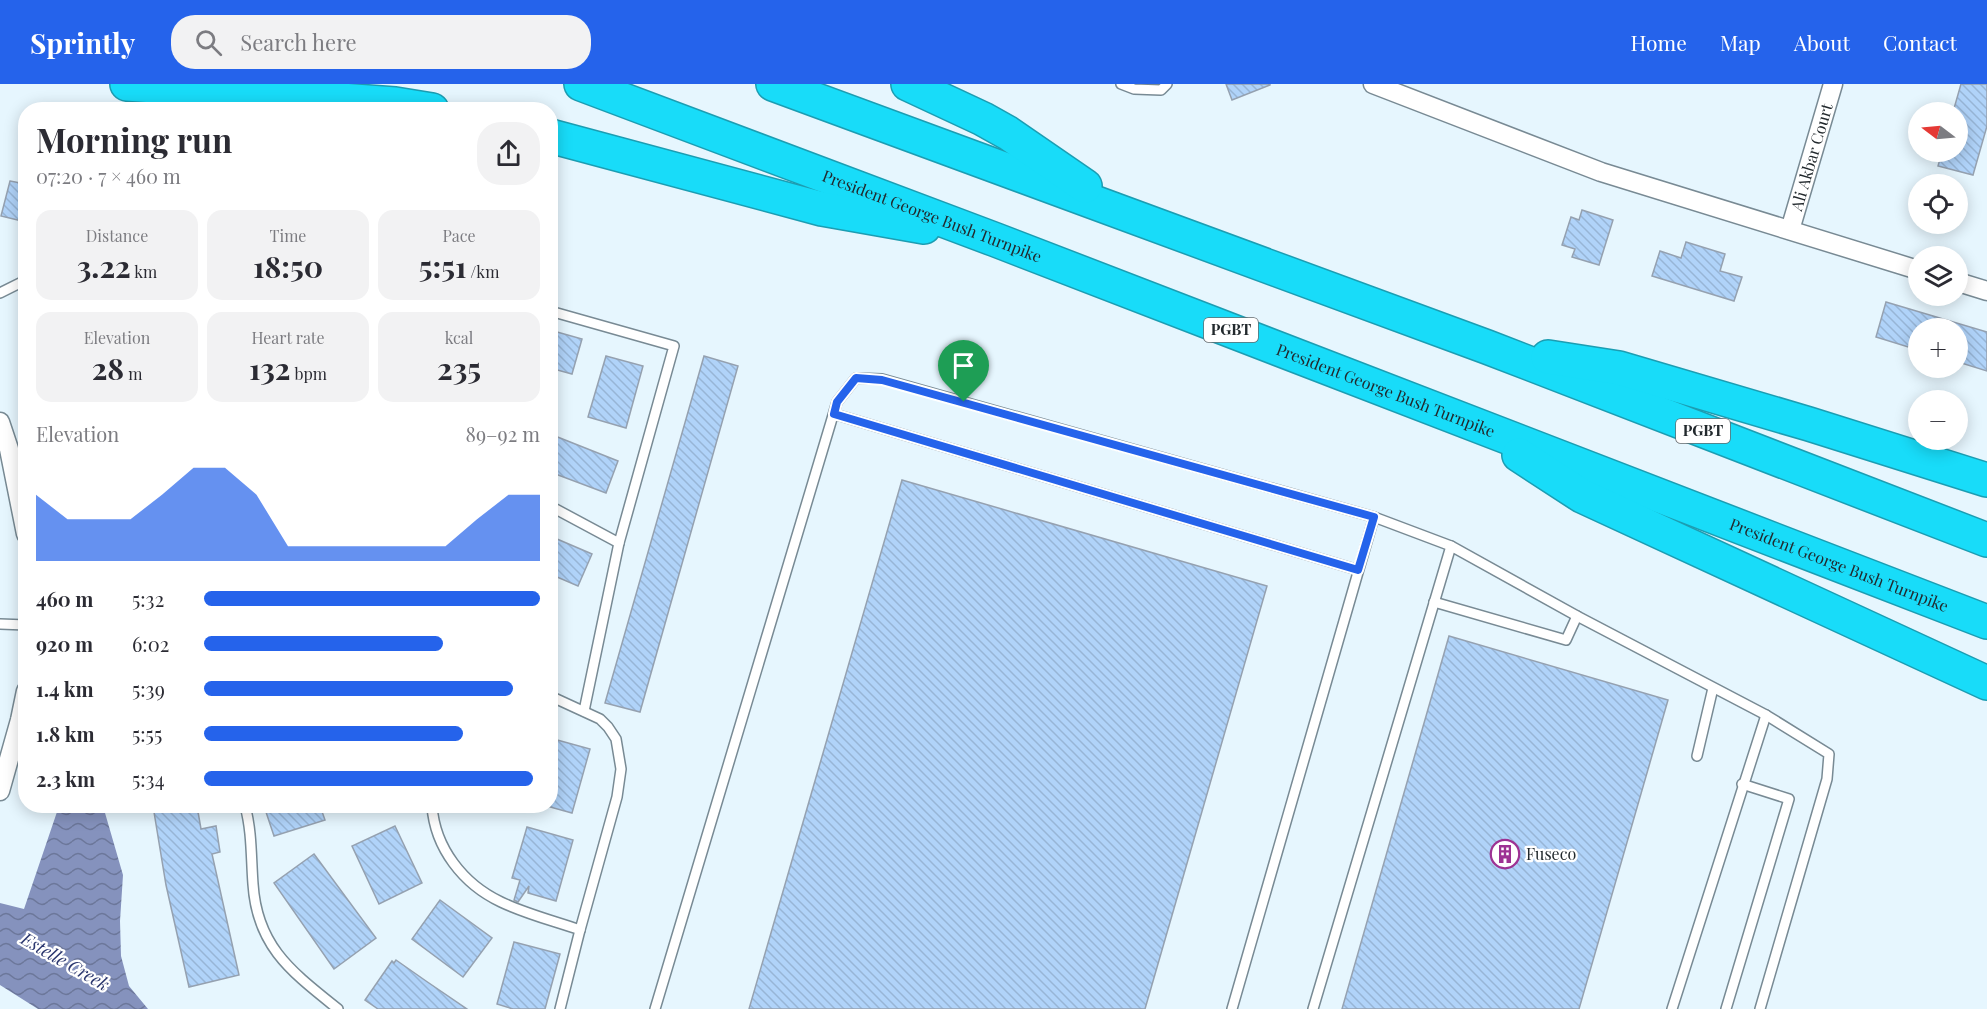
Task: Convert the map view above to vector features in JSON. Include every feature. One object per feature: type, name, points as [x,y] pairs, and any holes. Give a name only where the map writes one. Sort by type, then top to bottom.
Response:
[{"type":"highway","points":[[127,84],[367,102]]},
{"type":"highway","name":"President George Bush Turnpike","points":[[581,84],[996,240],[1987,621]]},
{"type":"highway","name":"PGBT","points":[[773,84],[1487,347],[1987,540]]},
{"type":"highway","points":[[908,84],[1008,133],[1110,204],[1140,220]]},
{"type":"highway","points":[[558,138],[822,209],[996,240]]},
{"type":"highway","points":[[1487,347],[1619,368],[1987,480]]},
{"type":"highway","points":[[1465,420],[1581,496],[1987,683]]},
{"type":"street","points":[[1373,84],[1601,172],[1908,267]]},
{"type":"street","name":"Ali Akbar Court","points":[[1790,230],[1833,84]]},
{"type":"street","points":[[1968,283],[1986,286]]},
{"type":"street","points":[[0,422],[9,449],[18,494]]},
{"type":"street","points":[[0,790],[18,727]]},
{"type":"lane","points":[[1121,84],[1134,89],[1161,90],[1167,84]]},
{"type":"lane","points":[[0,293],[18,284]]},
{"type":"lane","points":[[558,313],[674,346],[620,543],[584,711]]},
{"type":"lane","points":[[656,1009],[837,402],[856,378],[882,380],[1374,517],[1451,546],[1577,616],[1766,715],[1829,754],[1827,779],[1760,1009]]},
{"type":"lane","points":[[834,414],[1358,570]]},
{"type":"lane","points":[[558,510],[620,543]]},
{"type":"lane","points":[[1232,1009],[1374,517]]},
{"type":"lane","points":[[1313,1009],[1451,546]]},
{"type":"lane","points":[[1434,602],[1566,640],[1577,616]]},
{"type":"lane","points":[[0,624],[18,624]]},
{"type":"lane","points":[[1696,756],[1713,688]]},
{"type":"lane","points":[[558,700],[600,719],[616,739],[621,769],[617,797],[560,1009]]},
{"type":"lane","points":[[1672,1009],[1742,784],[1766,715]]},
{"type":"lane","points":[[1726,1009],[1789,799],[1742,784]]},
{"type":"lane","points":[[246,813],[252,849],[256,910],[265,937],[278,955],[303,981],[338,1009]]},
{"type":"lane","points":[[434,813],[442,844],[450,859],[471,882],[502,903],[580,930]]},
{"type":"water","name":"Estelle Creek","points":[[57,813],[105,813],[123,875],[120,921],[121,956],[129,986],[148,1009],[38,1009],[0,985],[0,903],[24,909]]},
{"type":"building","points":[[1226,84],[1270,84],[1270,85],[1232,100]]},
{"type":"building","points":[[1961,84],[1987,84],[1987,126],[1973,175],[1938,166],[1939,162],[1968,162],[1968,102],[1956,102]]},
{"type":"building","points":[[10,181],[18,182],[18,220],[1,216]]},
{"type":"building","points":[[1582,210],[1613,220],[1599,265],[1572,257],[1575,249],[1562,245],[1571,217],[1579,220]]},
{"type":"building","points":[[1686,242],[1725,254],[1720,271],[1742,277],[1734,301],[1652,276],[1660,251],[1681,258]]},
{"type":"building","points":[[1886,302],[1940,318],[1908,318],[1908,347],[1876,337]]},
{"type":"building","points":[[1968,326],[1987,332],[1987,371],[1968,365]]},
{"type":"building","points":[[558,332],[582,339],[572,374],[558,370]]},
{"type":"building","points":[[606,356],[643,366],[626,428],[588,417]]},
{"type":"building","points":[[704,356],[738,366],[640,712],[605,703]]},
{"type":"building","points":[[558,437],[618,461],[606,493],[558,475]]},
{"type":"building","points":[[902,480],[1267,586],[1145,1009],[749,1009]]},
{"type":"building","points":[[558,539],[592,554],[578,586],[558,577]]},
{"type":"building","name":"Fuseco","points":[[1449,636],[1668,700],[1579,1009],[1342,1009]]},
{"type":"building","points":[[558,740],[590,749],[572,813],[558,809]]},
{"type":"building","points":[[154,813],[198,813],[201,829],[216,826],[220,852],[212,854],[239,975],[189,987],[166,885]]},
{"type":"building","points":[[266,813],[322,813],[325,820],[274,836]]},
{"type":"building","points":[[395,826],[422,883],[379,904],[352,846]]},
{"type":"building","points":[[527,827],[573,840],[556,901],[528,893],[529,886],[518,902],[514,900],[520,880],[512,878]]},
{"type":"building","points":[[314,854],[376,938],[334,969],[274,883]]},
{"type":"building","points":[[440,900],[492,938],[463,977],[412,939]]},
{"type":"building","points":[[514,942],[560,954],[545,1009],[513,1009],[497,1004]]},
{"type":"building","points":[[396,960],[467,1009],[378,1009],[365,1000],[392,961],[394,963]]},
{"type":"place","name":"Fuseco","points":[[1505,854]]},
{"type":"route","points":[[856,378],[882,380],[964,402],[1374,517],[1358,570],[834,414],[837,402],[856,378]]}]
